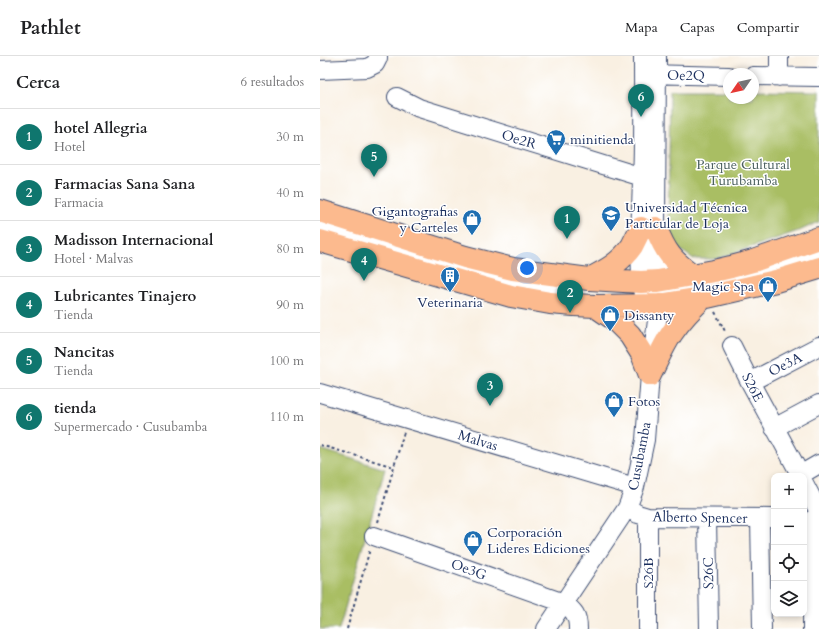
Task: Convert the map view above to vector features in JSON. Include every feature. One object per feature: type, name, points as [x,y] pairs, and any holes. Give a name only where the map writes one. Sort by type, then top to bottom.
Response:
[{"type":"main road","points":[[320,211],[465,257],[513,269],[589,279],[651,294],[705,297],[776,281],[819,268]]},
{"type":"main road","points":[[589,279],[606,271],[620,259],[649,228],[662,242],[670,255],[680,266],[692,275]]},
{"type":"main road","points":[[320,241],[511,296],[550,303],[595,306],[651,294],[692,275],[753,261],[819,238]]},
{"type":"main road","points":[[650,375],[660,353],[672,333],[687,314],[705,297]]},
{"type":"main road","points":[[595,306],[614,319],[630,335],[642,354],[650,375]]},
{"type":"street","points":[[320,70],[367,68],[374,64],[378,56]]},
{"type":"street","name":"Cusubamba","points":[[546,629],[627,508],[635,487],[645,440],[650,375],[657,329],[651,294],[649,228],[650,74],[643,56]]},
{"type":"street","name":"Cusubamba","points":[[649,228],[642,177],[650,74],[657,56]]},
{"type":"street","points":[[778,56],[779,77]]},
{"type":"street","name":"Oe2Q","points":[[650,74],[723,76]]},
{"type":"street","points":[[759,76],[819,77]]},
{"type":"street","name":"Oe2R","points":[[397,97],[419,108],[642,177]]},
{"type":"street","points":[[320,226],[476,272],[512,281],[651,294],[724,282],[809,258],[819,253]]},
{"type":"street","points":[[320,234],[481,282],[511,289],[651,294],[725,290],[812,265],[819,261]]},
{"type":"street","name":"S26E","points":[[732,346],[798,473]]},
{"type":"street","name":"Oe3A","points":[[750,382],[819,346]]},
{"type":"street","name":"Malvas","points":[[320,393],[635,487]]},
{"type":"street","points":[[774,428],[819,404]]},
{"type":"street","points":[[807,473],[819,464]]},
{"type":"street","name":"S26E","points":[[807,489],[817,508],[814,519],[812,629]]},
{"type":"street","name":"Alberto Spencer","points":[[627,508],[638,514],[648,516],[767,518]]},
{"type":"street","name":"S26B","points":[[648,516],[648,629]]},
{"type":"street","name":"S26C","points":[[708,518],[709,629]]},
{"type":"street","points":[[762,629],[767,518]]},
{"type":"street","name":"Oe3G","points":[[374,536],[564,603]]},
{"type":"street","points":[[564,603],[573,610],[578,620],[578,629]]},
{"type":"path","points":[[705,297],[732,346]]},
{"type":"path","points":[[347,629],[408,419]]},
{"type":"path","points":[[320,445],[394,467]]},
{"type":"green space","name":"Parque Cultural Turubamba","points":[[670,90],[723,90],[723,104],[759,104],[759,90],[819,91],[819,222],[801,230],[716,259],[694,259],[673,245],[668,228]]},
{"type":"green space","points":[[320,449],[385,469],[339,629],[320,629]]},
{"type":"place","name":"tienda","points":[[641,117]]},
{"type":"place","name":"minitienda","points":[[556,156]]},
{"type":"place","name":"Nancitas","points":[[374,177]]},
{"type":"place","name":"Universidad Técnica Particular de Loja","points":[[611,232]]},
{"type":"place","name":"Gigantografias y Carteles","points":[[472,236]]},
{"type":"place","name":"hotel Allegria","points":[[567,239]]},
{"type":"place","name":"Lubricantes Tinajero","points":[[364,281]]},
{"type":"place","name":"Veterinaria","points":[[450,293]]},
{"type":"place","name":"Magic Spa","points":[[768,303]]},
{"type":"place","name":"Farmacias Sana Sana","points":[[570,313]]},
{"type":"place","name":"Dissanty","points":[[610,332]]},
{"type":"place","name":"Madisson Internacional","points":[[490,406]]},
{"type":"place","name":"Fotos","points":[[614,418]]},
{"type":"place","name":"Corporación Lideres Ediciones","points":[[473,557]]}]
